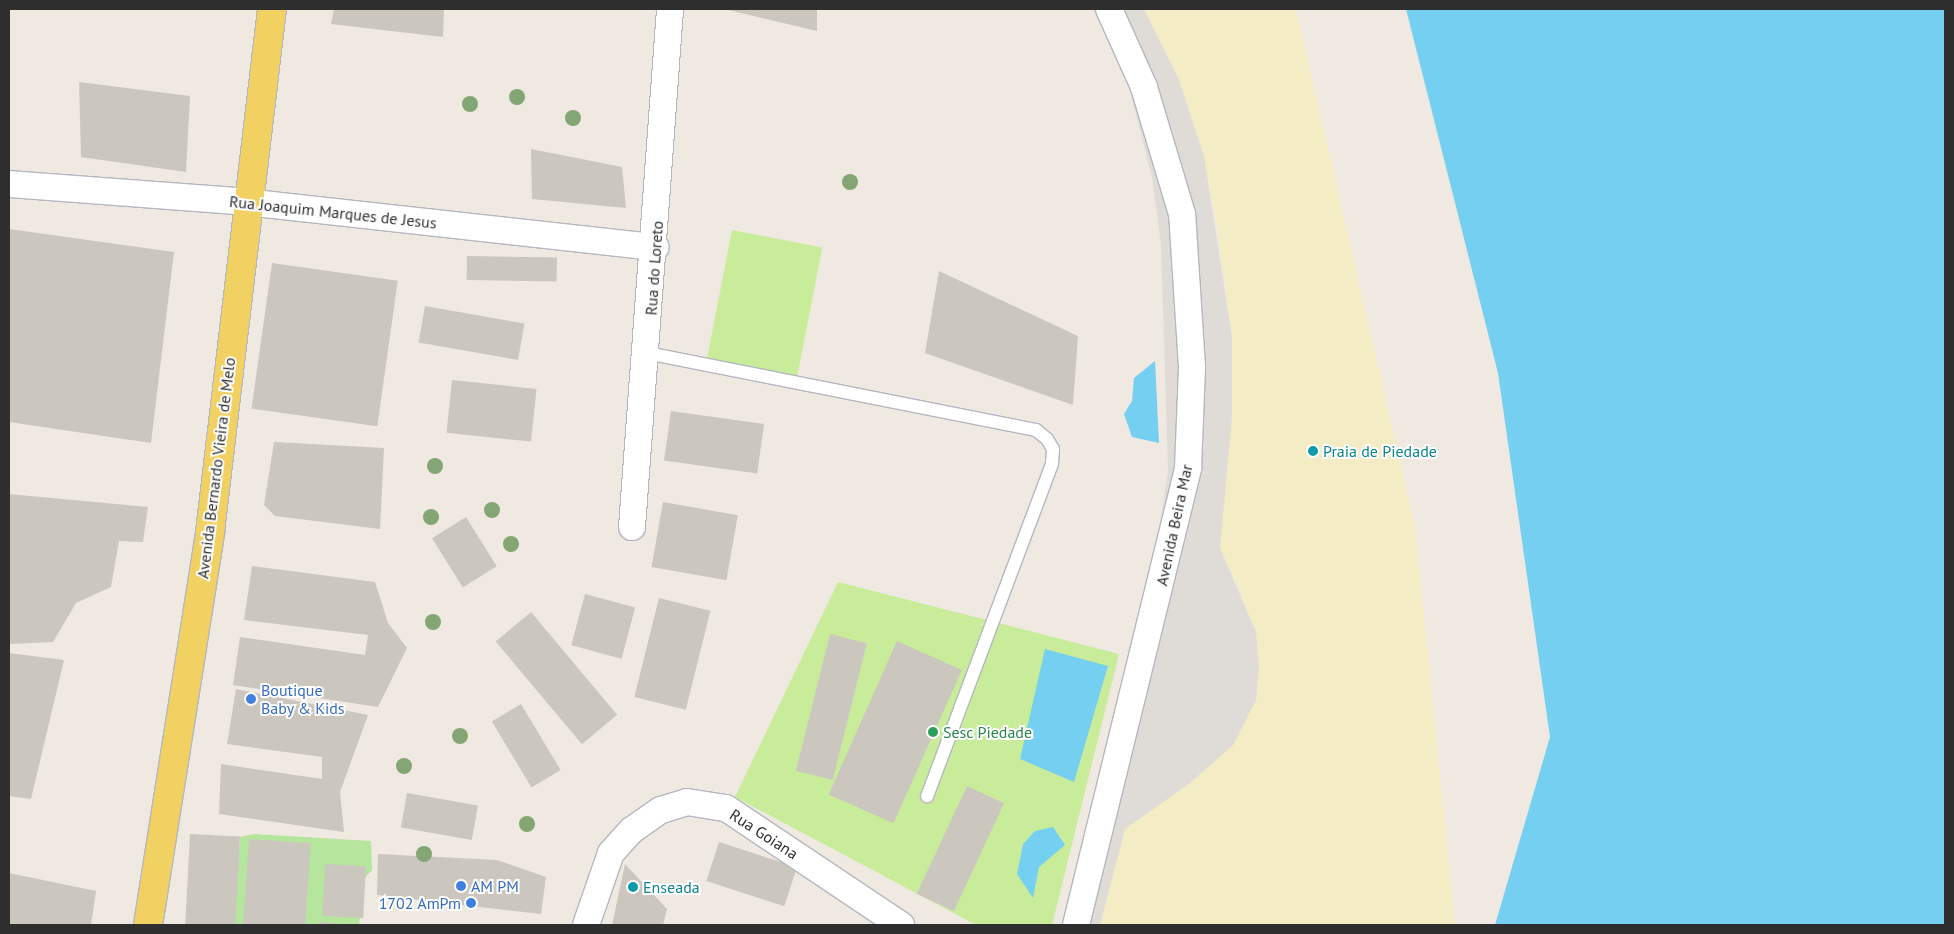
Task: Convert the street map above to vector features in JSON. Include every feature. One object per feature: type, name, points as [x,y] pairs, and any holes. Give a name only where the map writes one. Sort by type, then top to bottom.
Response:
[{"type":"main road","name":"Avenida Bernardo Vieira de Melo","points":[[148,925],[210,532],[246,202],[272,9]]},
{"type":"street","name":"Rua do Loreto","points":[[632,526],[656,248],[670,9]]},
{"type":"street","name":"Avenida Beira Mar","points":[[1076,925],[1188,468],[1192,368],[1182,214],[1144,87],[1108,9]]},
{"type":"street","name":"Rua Joaquim Marques de Jesus","points":[[9,184],[246,202],[656,248]]},
{"type":"street","name":"Rua Goiana","points":[[586,925],[611,853],[632,830],[661,810],[687,802],[726,808],[901,925]]},
{"type":"lane","points":[[647,353],[1036,430],[1047,439],[1053,449],[1052,464],[927,796]]},
{"type":"green space","points":[[732,230],[822,248],[797,376],[707,359]]},
{"type":"green space","name":"Sesc Piedade","points":[[838,582],[1119,654],[1052,925],[976,925],[735,797]]},
{"type":"green space","points":[[254,834],[371,841],[372,870],[365,878],[359,925],[234,925],[240,837]]},
{"type":"sand","name":"Praia de Piedade","points":[[1144,9],[1296,9],[1415,527],[1455,925],[1100,925],[1125,829],[1190,783],[1242,596],[1220,548],[1232,417],[1232,337],[1218,233],[1204,156],[1179,80]]},
{"type":"shaded area","points":[[1093,9],[1144,9],[1179,80],[1204,156],[1232,337],[1232,417],[1220,548],[1256,632],[1259,667],[1256,700],[1233,745],[1190,783],[1125,829],[1100,925],[1065,925],[1156,548],[1168,472],[1161,245],[1152,177],[1127,80]]},
{"type":"water","points":[[1406,9],[1945,9],[1945,925],[1495,925],[1550,737],[1498,373]]},
{"type":"water","points":[[1155,361],[1159,443],[1132,437],[1124,414],[1132,401],[1134,378]]},
{"type":"water","points":[[1045,649],[1108,666],[1074,782],[1020,759]]},
{"type":"water","points":[[1053,827],[1065,845],[1039,867],[1033,898],[1017,874],[1023,844],[1035,831]]},
{"type":"building","points":[[334,9],[444,9],[443,37],[331,24]]},
{"type":"building","points":[[724,9],[817,9],[817,31]]},
{"type":"building","points":[[79,82],[190,96],[186,172],[81,157]]},
{"type":"building","points":[[531,149],[622,167],[626,208],[532,199]]},
{"type":"building","points":[[9,229],[174,252],[151,443],[9,422]]},
{"type":"building","points":[[467,256],[557,258],[557,282],[467,280]]},
{"type":"building","points":[[272,263],[398,281],[377,426],[252,409]]},
{"type":"building","points":[[939,271],[1078,336],[1073,405],[925,353]]},
{"type":"building","points":[[425,306],[524,324],[518,360],[419,342]]},
{"type":"building","points":[[452,380],[537,389],[531,442],[446,433]]},
{"type":"building","points":[[671,411],[764,424],[757,474],[664,461]]},
{"type":"building","points":[[274,442],[384,448],[380,529],[275,516],[264,505]]},
{"type":"building","points":[[9,494],[148,507],[143,542],[119,541],[111,587],[76,603],[53,642],[9,644]]},
{"type":"building","points":[[663,502],[738,515],[726,580],[652,567]]},
{"type":"building","points":[[466,517],[497,566],[463,587],[432,538]]},
{"type":"building","points":[[252,566],[375,582],[388,623],[407,648],[378,707],[233,685],[240,637],[365,655],[368,635],[244,620]]},
{"type":"building","points":[[585,594],[635,607],[622,659],[571,645]]},
{"type":"building","points":[[659,598],[710,611],[686,710],[634,697]]},
{"type":"building","points":[[531,612],[617,715],[582,744],[496,642]]},
{"type":"building","points":[[830,634],[867,643],[833,780],[796,771]]},
{"type":"building","points":[[897,641],[962,670],[894,823],[829,794]]},
{"type":"building","points":[[9,653],[64,660],[31,799],[9,796]]},
{"type":"building","points":[[236,689],[368,715],[340,792],[344,832],[219,814],[221,764],[322,779],[322,757],[227,744]]},
{"type":"building","points":[[521,704],[561,770],[532,788],[492,722]]},
{"type":"building","points":[[967,786],[1004,803],[954,911],[917,894]]},
{"type":"building","points":[[407,793],[478,806],[472,840],[401,827]]},
{"type":"building","points":[[190,834],[240,837],[235,925],[185,925]]},
{"type":"building","points":[[249,839],[311,843],[305,925],[243,925]]},
{"type":"building","points":[[719,842],[797,867],[784,906],[706,881]]},
{"type":"building","name":"AM PM","points":[[378,854],[497,860],[546,877],[541,914],[377,895]]},
{"type":"building","points":[[325,864],[366,866],[363,918],[322,916]]},
{"type":"building","name":"Enseada","points":[[625,864],[667,909],[663,925],[612,925]]},
{"type":"building","points":[[9,873],[96,891],[91,925],[9,925]]},
{"type":"building","points":[[319,922],[344,924],[344,925],[319,925]]},
{"type":"place","name":"Praia de Piedade","points":[[1313,451]]},
{"type":"place","name":"Boutique Baby & Kids","points":[[251,699]]},
{"type":"place","name":"Sesc Piedade","points":[[933,732]]},
{"type":"place","name":"AM PM","points":[[461,886]]},
{"type":"place","name":"Enseada","points":[[633,887]]},
{"type":"place","name":"1702 AmPm","points":[[471,903]]}]
